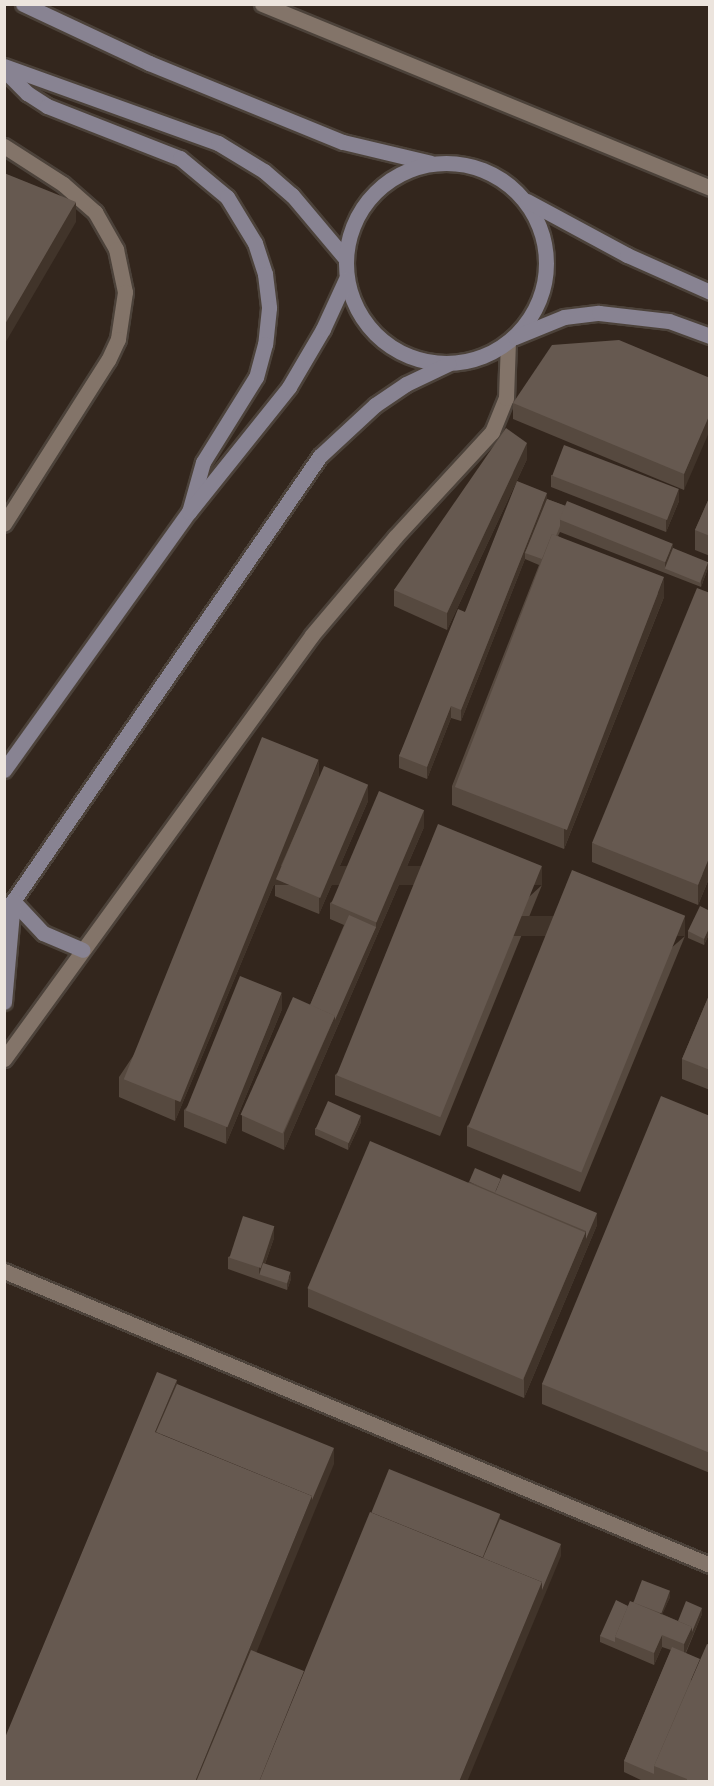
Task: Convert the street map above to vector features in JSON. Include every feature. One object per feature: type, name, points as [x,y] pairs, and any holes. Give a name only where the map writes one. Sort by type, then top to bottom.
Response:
[{"type":"main road","points":[[23,4],[149,63],[343,142],[431,163],[458,162],[484,169],[507,182],[526,201],[541,227],[547,256],[545,286],[533,313],[512,340]]},
{"type":"main road","points":[[4,68],[218,143],[264,171],[292,195],[345,258]]},
{"type":"main road","points":[[4,68],[27,93],[47,106],[188,163],[227,197],[255,243],[265,274],[268,308],[265,344],[256,377],[203,462],[189,512]]},
{"type":"main road","points":[[431,163],[398,174],[371,195],[352,224],[345,258],[346,279],[358,313],[381,340],[413,358],[448,364]]},
{"type":"main road","points":[[526,201],[627,255],[710,292]]},
{"type":"main road","points":[[4,770],[189,512],[289,387],[323,329],[346,279]]},
{"type":"main road","points":[[4,914],[320,456],[375,405],[406,384],[448,364],[480,358],[512,340],[564,317],[599,313],[669,321],[710,336]]},
{"type":"main road","points":[[13,901],[43,933],[83,950]]},
{"type":"main road","points":[[4,1002],[13,901]]},
{"type":"street","points":[[262,4],[710,188]]},
{"type":"street","points":[[4,146],[63,184],[95,212],[116,249],[125,292],[118,339],[108,360],[4,524]]},
{"type":"street","points":[[4,1059],[312,635],[395,537],[492,432],[506,398],[512,340]]},
{"type":"street","points":[[4,1271],[710,1565]]},
{"type":"building","points":[[4,173],[76,202],[4,326]]},
{"type":"building","points":[[619,340],[710,378],[710,414],[684,474],[513,403],[552,345]]},
{"type":"building","points":[[506,428],[527,443],[447,613],[394,590]]},
{"type":"building","points":[[564,445],[679,489],[667,520],[552,476]]},
{"type":"building","points":[[517,481],[547,493],[461,710],[451,706],[427,767],[399,756],[458,609],[465,612]]},
{"type":"building","points":[[710,496],[710,536],[695,530]]},
{"type":"building","points":[[547,499],[566,506],[556,536],[552,534],[542,559],[525,553]]},
{"type":"building","points":[[567,501],[673,544],[665,562],[560,520]]},
{"type":"building","points":[[552,534],[664,577],[567,830],[455,787]]},
{"type":"building","points":[[673,548],[708,562],[700,583],[665,568]]},
{"type":"building","points":[[697,588],[710,593],[710,856],[698,885],[592,843]]},
{"type":"building","points":[[262,737],[319,760],[180,1102],[124,1079]]},
{"type":"building","points":[[324,766],[368,785],[320,898],[276,879]]},
{"type":"building","points":[[379,791],[424,810],[376,922],[331,903]]},
{"type":"building","points":[[438,824],[542,866],[440,1117],[336,1075]]},
{"type":"building","points":[[572,870],[685,916],[581,1173],[468,1127]]},
{"type":"building","points":[[700,906],[710,911],[710,926],[704,939],[688,931]]},
{"type":"building","points":[[349,915],[376,927],[335,1020],[335,1016],[310,1005]]},
{"type":"building","points":[[240,976],[282,993],[227,1127],[186,1110]]},
{"type":"building","points":[[710,993],[710,1070],[682,1059]]},
{"type":"building","points":[[293,997],[335,1016],[283,1134],[241,1115]]},
{"type":"building","points":[[661,1096],[710,1116],[710,1453],[542,1384]]},
{"type":"building","points":[[328,1101],[361,1116],[349,1143],[316,1128]]},
{"type":"building","points":[[370,1141],[585,1232],[523,1380],[307,1288]]},
{"type":"building","points":[[475,1168],[501,1179],[495,1193],[469,1182]]},
{"type":"building","points":[[503,1174],[597,1213],[586,1239],[586,1231],[495,1193]]},
{"type":"building","points":[[243,1216],[274,1226],[261,1268],[229,1258]]},
{"type":"building","points":[[263,1263],[291,1272],[287,1283],[259,1274]]},
{"type":"building","points":[[157,1372],[177,1380],[155,1432],[312,1496],[195,1782],[4,1782],[4,1740]]},
{"type":"building","points":[[177,1384],[334,1448],[312,1500],[312,1496],[156,1432]]},
{"type":"building","points":[[389,1469],[500,1514],[483,1558],[371,1513]]},
{"type":"building","points":[[370,1512],[542,1582],[459,1782],[259,1782]]},
{"type":"building","points":[[500,1519],[561,1544],[542,1590],[542,1582],[483,1558]]},
{"type":"building","points":[[642,1580],[670,1591],[661,1613],[633,1602]]},
{"type":"building","points":[[616,1600],[628,1606],[615,1642],[600,1636]]},
{"type":"building","points":[[630,1601],[692,1627],[684,1644],[662,1635],[654,1653],[615,1637]]},
{"type":"building","points":[[686,1601],[702,1608],[692,1632],[692,1627],[678,1621]]},
{"type":"building","points":[[707,1644],[710,1645],[710,1782],[687,1782],[687,1779],[654,1766]]},
{"type":"building","points":[[672,1647],[700,1659],[654,1766],[654,1774],[624,1761]]},
{"type":"building","points":[[251,1650],[304,1671],[259,1782],[196,1782]]}]
